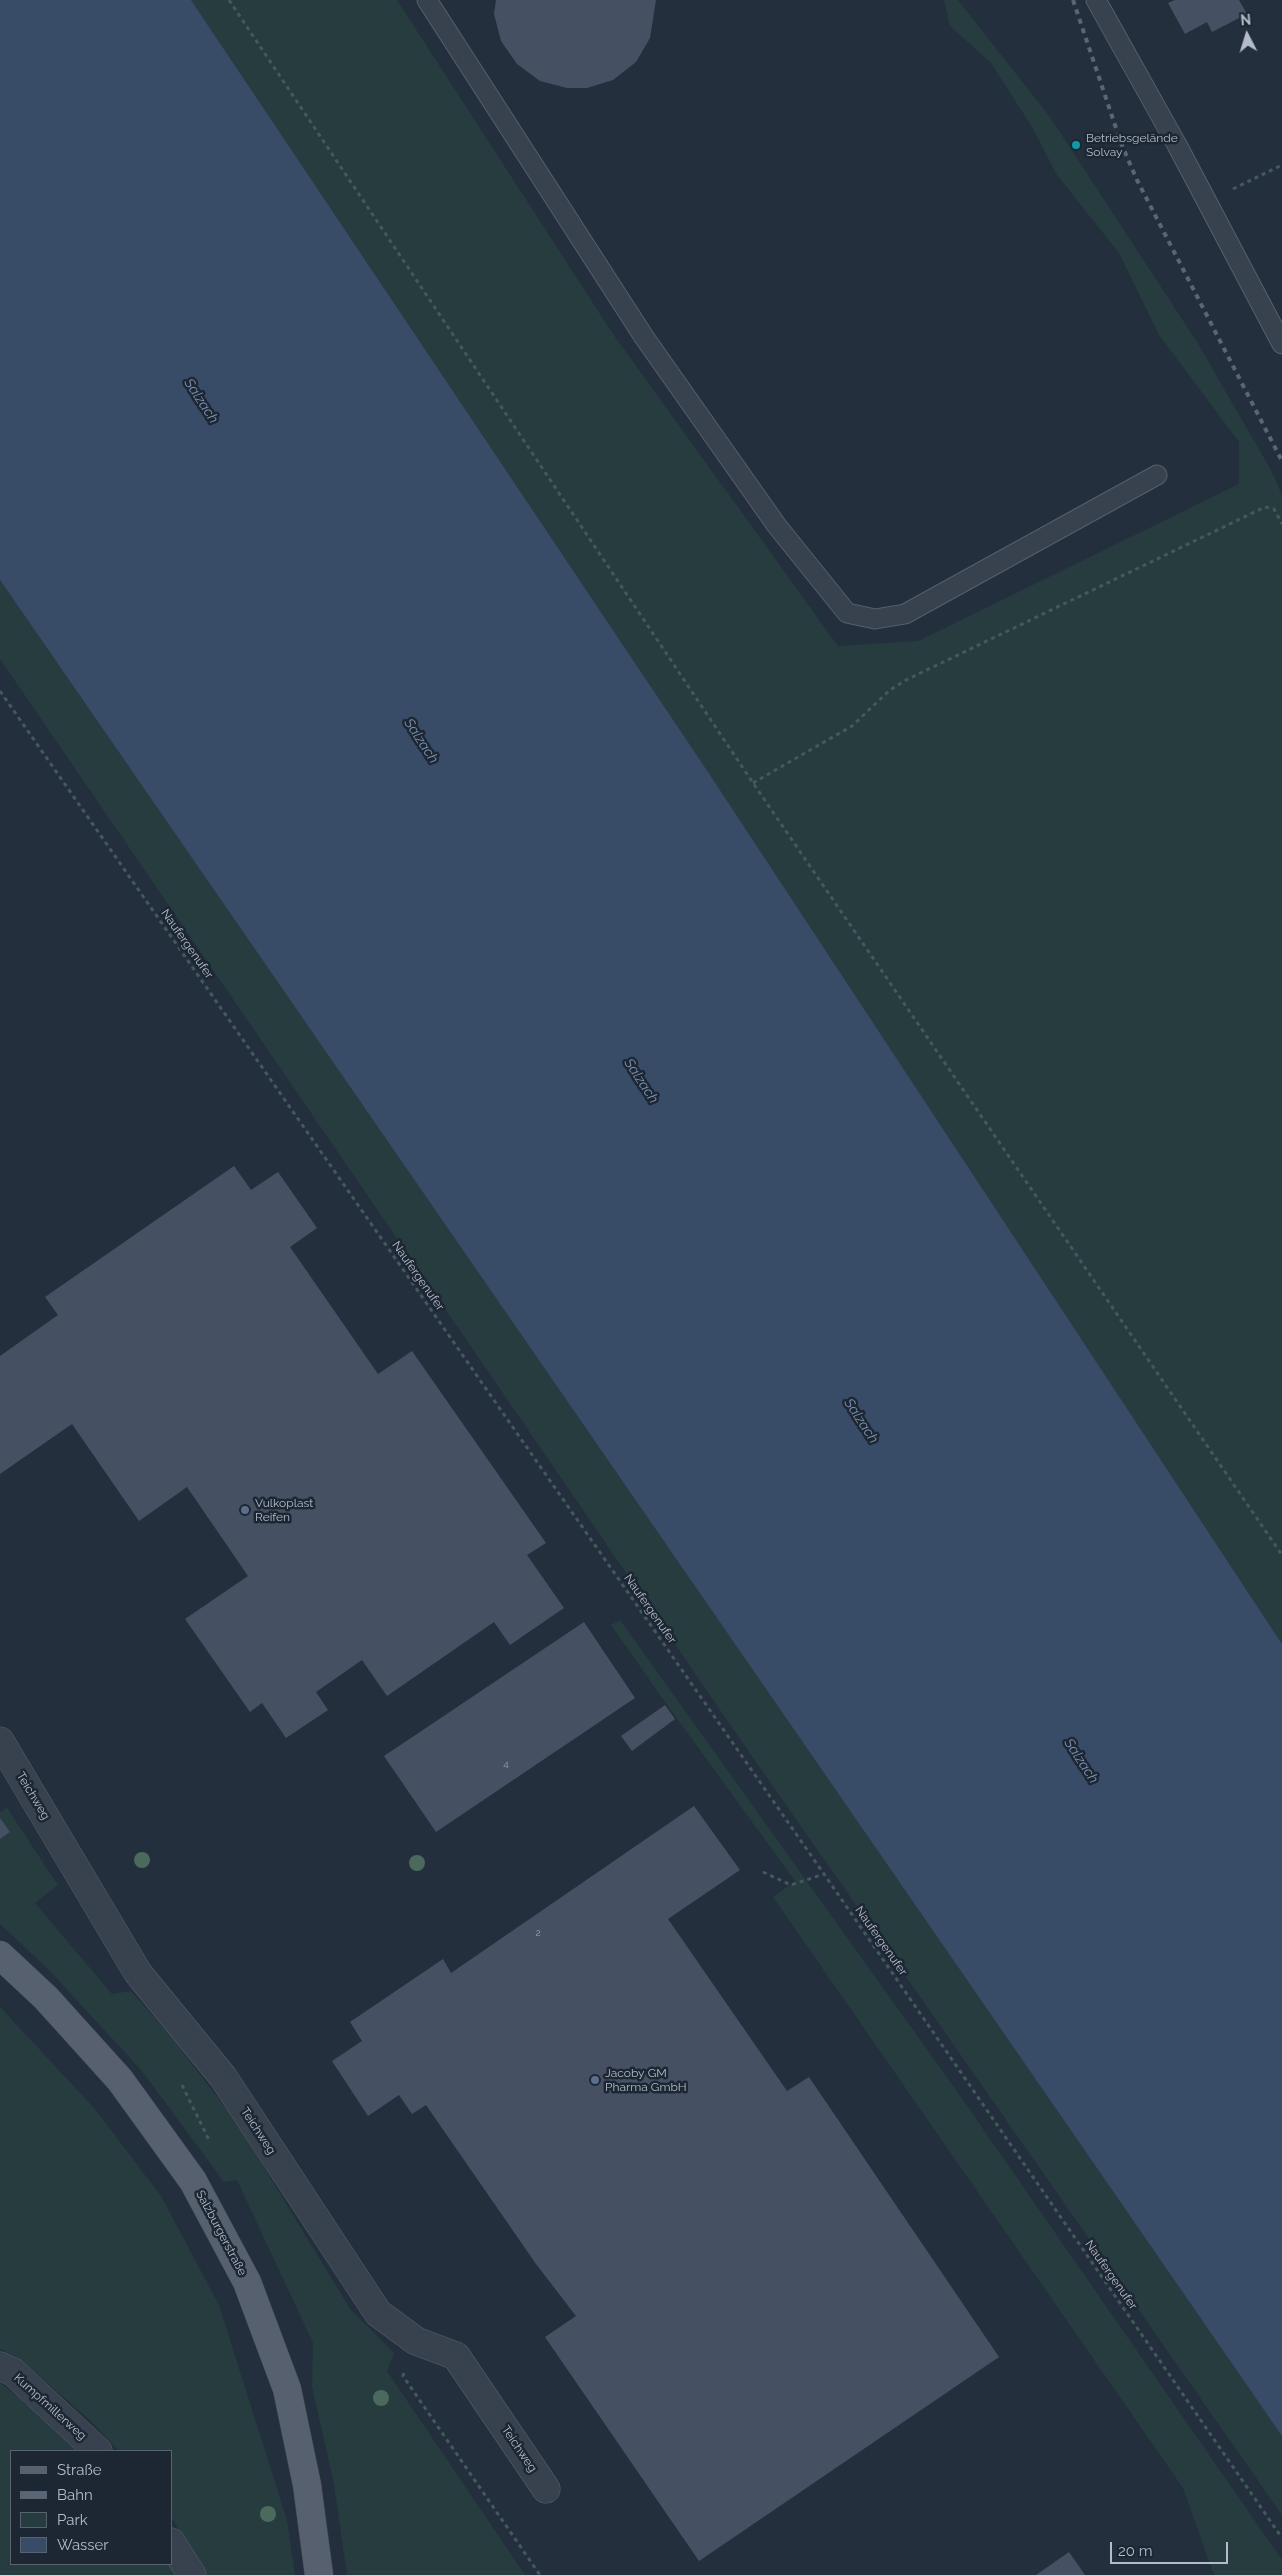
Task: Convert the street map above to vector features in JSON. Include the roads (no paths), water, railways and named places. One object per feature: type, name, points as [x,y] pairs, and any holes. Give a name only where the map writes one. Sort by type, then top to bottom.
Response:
[{"type":"main road","name":"Salzburgerstraße","points":[[0,1955],[46,1998],[120,2080],[193,2181],[247,2282],[287,2389],[307,2485],[319,2575]]},
{"type":"street","name":"Teichweg","points":[[0,1741],[138,1973],[223,2077],[378,2313],[416,2342],[456,2356],[546,2489]]},
{"type":"street","name":"Kumpfmillerweg","points":[[0,2366],[13,2372],[97,2450]]},
{"type":"street","points":[[172,2544],[192,2575]]},
{"type":"lane","points":[[427,0],[644,337],[777,526],[847,613],[875,620],[905,614],[1158,476]]},
{"type":"lane","points":[[1096,0],[1282,344]]},
{"type":"lane","points":[[1108,0],[1121,44]]},
{"type":"water","name":"Salzach","points":[[0,0],[191,0],[710,775],[1282,1644],[1282,2436],[0,580]]},
{"type":"railway","points":[[1073,0],[1121,143],[1137,180],[1282,461]]},
{"type":"place","name":"Betriebsgelände Solvay","points":[[1076,145]]},
{"type":"place","name":"Vulkoplast Reifen","points":[[245,1510]]},
{"type":"place","name":"Jacoby GM Pharma GmbH","points":[[595,2080]]}]
